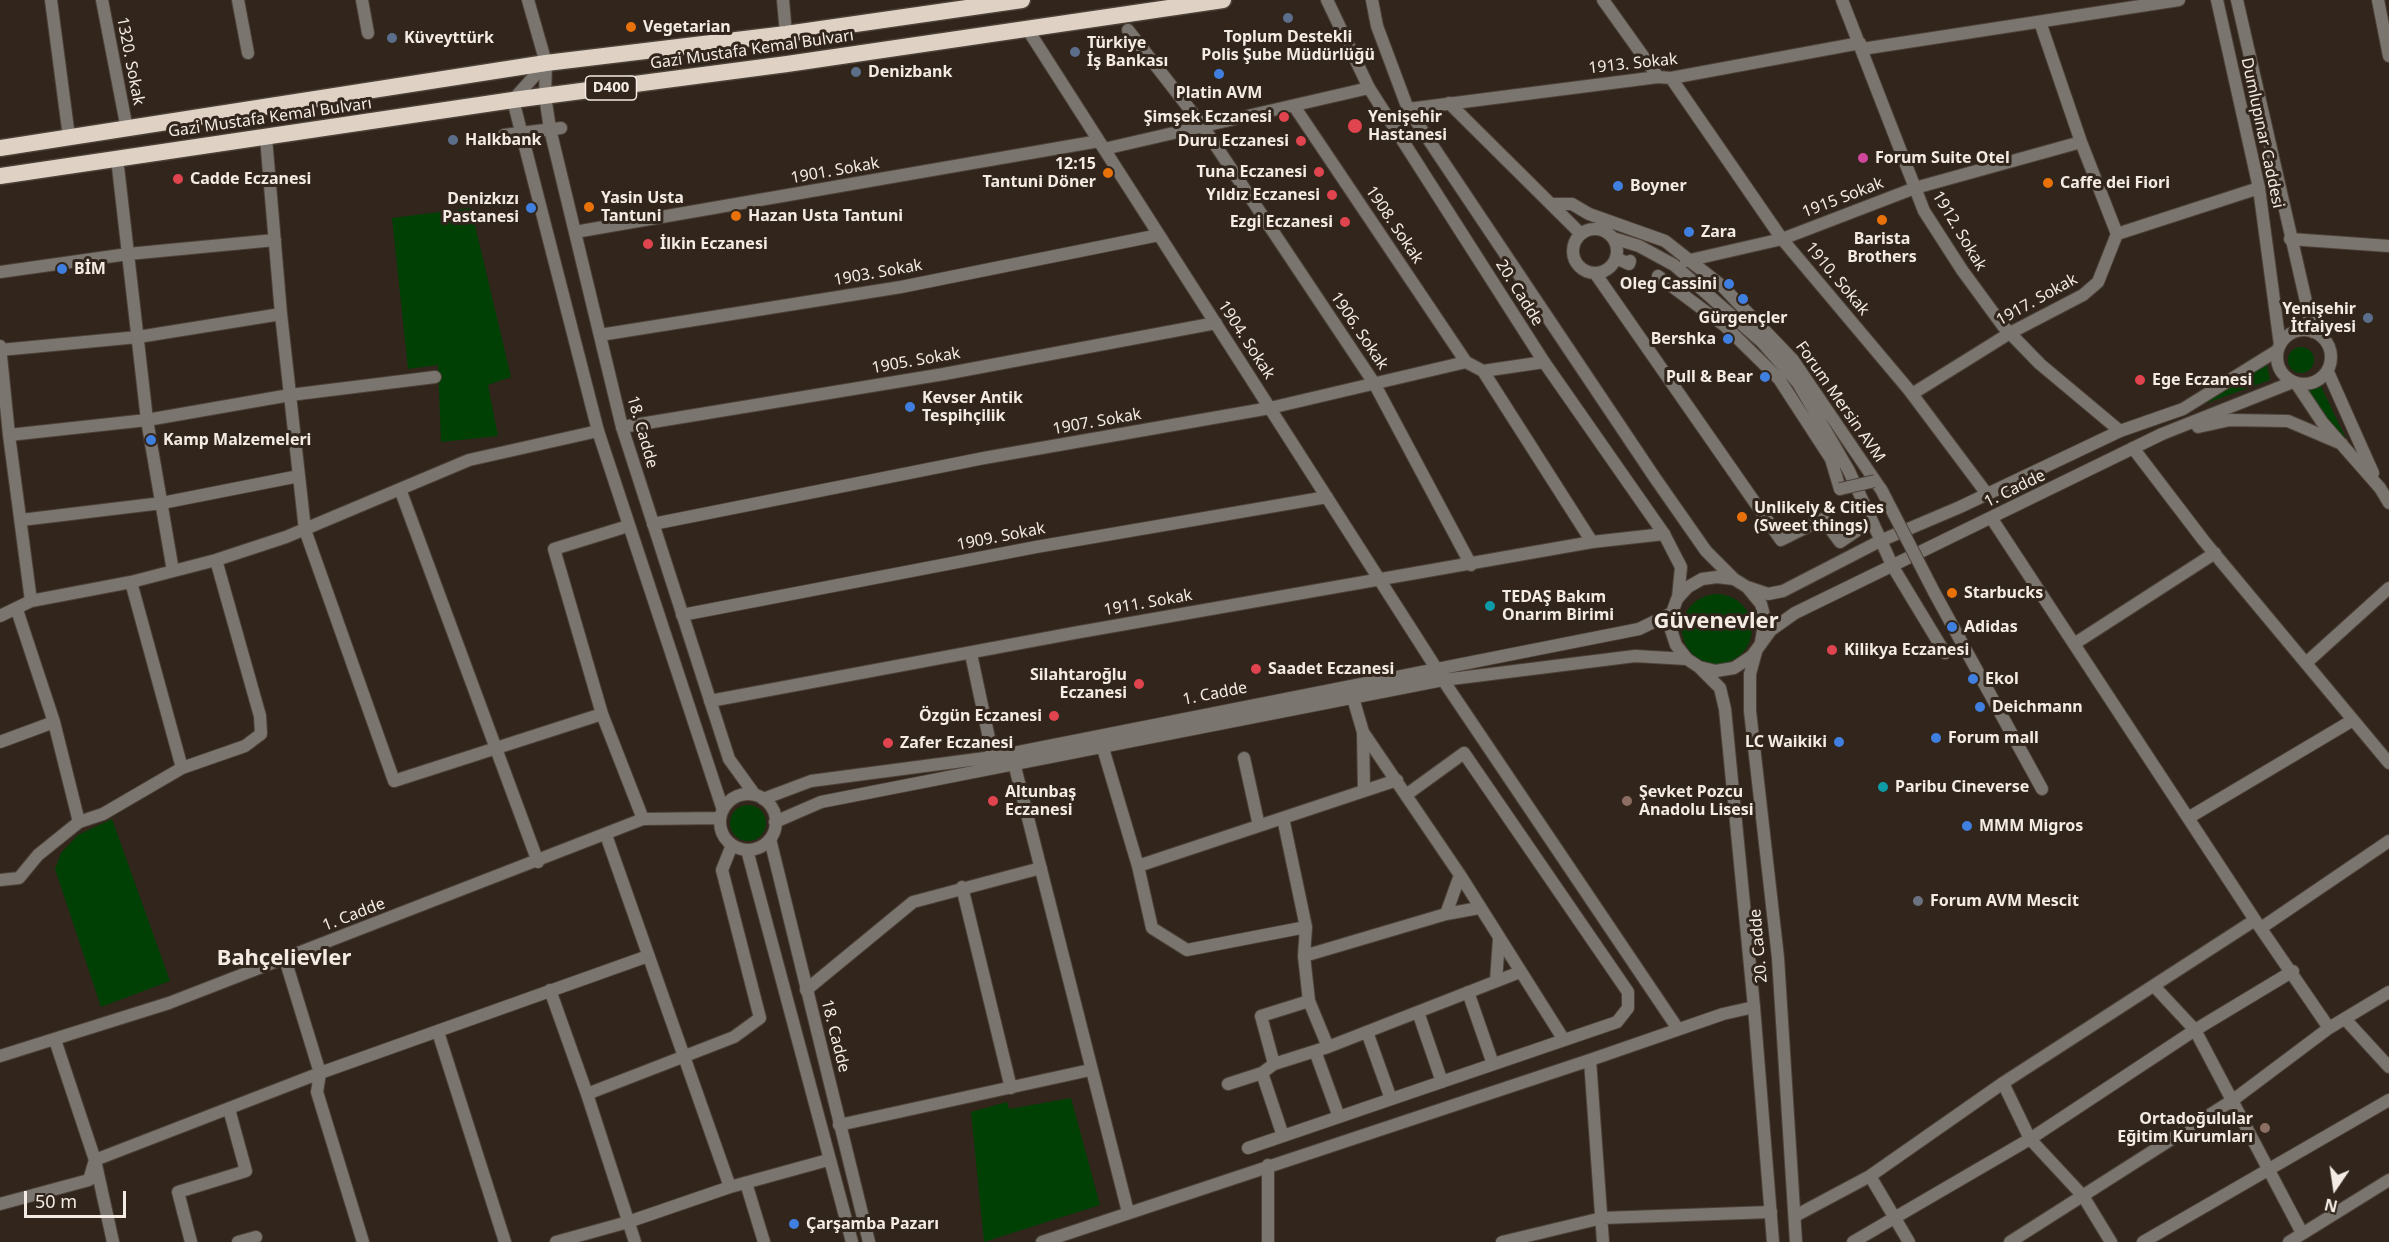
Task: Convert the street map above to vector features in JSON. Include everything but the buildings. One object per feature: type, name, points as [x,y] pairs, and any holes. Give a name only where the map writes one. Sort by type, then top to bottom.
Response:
[{"type":"highway","name":"Gazi Mustafa Kemal Bulvarı","points":[[0,148],[546,63],[786,34],[1022,0]]},
{"type":"highway","name":"Gazi Mustafa Kemal Bulvarı","points":[[0,176],[266,138],[513,99],[1028,30],[1223,0]]},
{"type":"street","points":[[51,0],[69,138]]},
{"type":"street","name":"1320. Sokak","points":[[102,0],[127,129]]},
{"type":"street","points":[[238,0],[248,53]]},
{"type":"street","points":[[362,0],[368,33]]},
{"type":"street","name":"18. Cadde","points":[[528,0],[546,63],[545,96],[556,128],[575,232],[622,427],[729,759],[759,797]]},
{"type":"street","points":[[783,0],[786,34]]},
{"type":"street","name":"20. Cadde","points":[[1328,0],[1369,88],[1544,362],[1664,534],[1682,567],[1677,599]]},
{"type":"street","name":"20. Cadde","points":[[1372,0],[1377,26],[1408,109],[1655,478],[1706,551],[1734,579]]},
{"type":"street","points":[[1603,0],[1658,77]]},
{"type":"street","name":"1912. Sokak","points":[[1842,0],[1924,211],[1962,270],[2010,333],[2040,364],[2120,431]]},
{"type":"street","name":"1913. Sokak","points":[[1408,109],[1658,77],[1671,78],[1861,46],[2040,22],[2106,6],[2179,0]]},
{"type":"street","name":"Dumlupınar Caddesi","points":[[2217,0],[2259,188],[2279,347]]},
{"type":"street","name":"Dumlupınar Caddesi","points":[[2237,0],[2313,332]]},
{"type":"street","points":[[2378,0],[2389,56]]},
{"type":"street","points":[[2040,22],[2081,142],[2117,234],[2259,188]]},
{"type":"street","name":"1904. Sokak","points":[[1028,30],[1436,668]]},
{"type":"street","name":"1906. Sokak","points":[[1128,30],[1202,125],[1374,383],[1471,565]]},
{"type":"street","points":[[546,63],[513,99],[598,431],[721,814],[722,833],[732,845],[747,850],[756,849],[770,839],[775,822],[772,809],[759,797],[736,797],[721,814]]},
{"type":"street","name":"1910. Sokak","points":[[1671,78],[1782,239],[1912,394],[1986,494]]},
{"type":"street","name":"1901. Sokak","points":[[575,232],[1102,145],[1294,106],[1369,88]]},
{"type":"street","points":[[1449,103],[1581,234]]},
{"type":"street","name":"1908. Sokak","points":[[1294,106],[1466,362]]},
{"type":"street","points":[[504,135],[556,128]]},
{"type":"street","points":[[266,138],[281,314],[305,531],[394,781],[602,714]]},
{"type":"street","name":"1915 Sokak","points":[[1674,265],[1782,239],[1916,188],[2081,142]]},
{"type":"street","points":[[117,158],[147,420],[173,571]]},
{"type":"street","name":"Forum Mersin AVM","points":[[1551,204],[1572,204],[1590,214],[1665,241],[1722,286],[1793,360],[1878,485],[1840,489],[1831,459],[1779,379],[1725,326],[1658,276]]},
{"type":"street","points":[[1594,273],[1608,269],[1617,258],[1617,244],[1613,238],[1602,230],[1595,229],[1581,234],[1576,240],[1573,255],[1581,268],[1594,273],[1781,540],[1823,519],[1840,542],[1871,521]]},
{"type":"street","name":"1917. Sokak","points":[[1912,394],[2010,333],[2083,295],[2098,282],[2117,234]]},
{"type":"street","name":"1903. Sokak","points":[[600,335],[901,287],[1159,235]]},
{"type":"street","name":"Forum Mersin AVM","points":[[1613,238],[1639,246],[1674,265],[1762,342],[1798,383],[1834,443],[1893,567],[1945,653]]},
{"type":"street","points":[[2290,239],[2389,246]]},
{"type":"street","points":[[0,272],[128,254],[274,240]]},
{"type":"street","points":[[1617,258],[1629,264],[1630,261]]},
{"type":"street","points":[[31,601],[21,520],[6,444],[0,349],[138,337],[281,314]]},
{"type":"street","name":"1905. Sokak","points":[[622,427],[944,374],[1216,323]]},
{"type":"street","points":[[2294,382],[2316,381],[2328,372],[2331,362],[2327,344],[2313,332],[2298,331],[2290,334],[2279,347],[2277,362],[2280,370],[2294,382],[2322,422],[2380,488]]},
{"type":"street","name":"1. Cadde","points":[[1747,587],[1768,594],[1783,591],[1880,541],[2120,431],[2183,409],[2279,347]]},
{"type":"street","points":[[1466,362],[1483,371],[1592,542]]},
{"type":"street","name":"1907. Sokak","points":[[653,524],[984,458],[1270,408],[1466,362]]},
{"type":"street","points":[[1483,371],[1544,362]]},
{"type":"street","points":[[2328,372],[2380,488],[2389,503]]},
{"type":"street","points":[[6,444],[290,395],[435,377]]},
{"type":"street","name":"1. Cadde","points":[[1759,645],[1771,630],[1795,613],[1992,519],[2162,434],[2294,382]]},
{"type":"street","points":[[2162,434],[2230,420],[2288,421],[2342,444]]},
{"type":"street","points":[[0,616],[17,610],[31,601],[131,582],[216,560],[305,531],[469,460],[598,431]]},
{"type":"street","points":[[2133,448],[2215,553],[2389,763]]},
{"type":"street","points":[[21,520],[162,503],[299,476]]},
{"type":"street","points":[[1878,485],[2042,789]]},
{"type":"street","points":[[400,489],[538,862]]},
{"type":"street","name":"1909. Sokak","points":[[682,615],[1036,547],[1327,497]]},
{"type":"street","points":[[1992,519],[2258,924],[2330,1028]]},
{"type":"street","points":[[628,526],[554,549],[602,714],[643,819]]},
{"type":"street","name":"1911. Sokak","points":[[710,701],[1379,579],[1471,565],[1592,542],[1664,534]]},
{"type":"street","points":[[2074,644],[2215,553]]},
{"type":"street","points":[[0,880],[20,878],[38,855],[79,822],[103,814],[182,768],[245,746],[261,734],[260,716],[216,560]]},
{"type":"street","points":[[1717,577],[1734,579],[1747,587],[1761,604],[1765,619],[1759,645],[1752,656],[1734,668],[1716,671],[1699,667],[1687,659],[1676,645],[1671,630],[1672,613],[1677,599],[1688,587],[1702,579],[1717,577]]},
{"type":"street","points":[[131,582],[182,768]]},
{"type":"street","points":[[2306,663],[2389,588]]},
{"type":"street","points":[[17,610],[54,722],[79,822]]},
{"type":"street","name":"1. Cadde","points":[[759,797],[811,781],[993,757],[1639,629],[1672,613]]},
{"type":"street","name":"20. Cadde","points":[[1759,645],[1750,674],[1750,711],[1778,957],[1796,1242]]},
{"type":"street","points":[[972,654],[993,757]]},
{"type":"street","name":"1. Cadde","points":[[775,822],[821,802],[1102,745],[1443,680],[1635,656],[1687,659]]},
{"type":"street","name":"20. Cadde","points":[[1699,667],[1719,688],[1725,709],[1754,1007],[1773,1242]]},
{"type":"street","points":[[1443,680],[1678,1029]]},
{"type":"street","points":[[1353,698],[1363,732],[1364,791]]},
{"type":"street","points":[[2188,818],[2353,720]]},
{"type":"street","points":[[0,742],[54,722]]},
{"type":"street","points":[[1363,732],[1460,875],[1564,1040]]},
{"type":"street","points":[[1102,745],[1138,866],[1152,928],[1187,950],[1306,927]]},
{"type":"street","points":[[1248,1148],[1617,1022],[1628,1008],[1628,992],[1464,753],[1406,795]]},
{"type":"street","points":[[1244,758],[1259,826]]},
{"type":"street","points":[[1014,763],[1090,1070],[1128,1212]]},
{"type":"street","points":[[1138,866],[1397,780]]},
{"type":"street","name":"1. Cadde","points":[[0,1056],[169,1003],[538,862],[643,819],[721,814]]},
{"type":"street","points":[[1283,818],[1306,927],[1304,956],[1309,1001],[1328,1047]]},
{"type":"street","points":[[606,835],[730,1187]]},
{"type":"street","name":"18. Cadde","points":[[770,839],[869,1242]]},
{"type":"street","points":[[1794,1216],[1870,1176],[2003,1083],[2154,986],[2258,924],[2389,841]]},
{"type":"street","points":[[587,1094],[734,1038],[760,1018],[722,870],[732,845]]},
{"type":"street","points":[[747,850],[828,1160],[852,1242]]},
{"type":"street","points":[[806,990],[913,902],[962,887],[1041,868]]},
{"type":"street","points":[[1446,914],[1460,875]]},
{"type":"street","points":[[962,887],[1011,1088]]},
{"type":"street","points":[[1304,956],[1446,914],[1479,908]]},
{"type":"street","points":[[1496,981],[1499,939]]},
{"type":"street","points":[[95,1160],[320,1073],[648,956]]},
{"type":"street","points":[[285,959],[320,1073],[317,1092],[363,1242]]},
{"type":"street","points":[[1853,1242],[2030,1139],[2195,1030],[2292,971]]},
{"type":"street","points":[[1228,1084],[1262,1073],[1274,1064],[1328,1047],[1520,972]]},
{"type":"street","points":[[2154,986],[2195,1030],[2302,1233]]},
{"type":"street","points":[[550,990],[587,1094],[635,1242]]},
{"type":"street","points":[[1468,992],[1493,1064]]},
{"type":"street","points":[[2010,1242],[2233,1100],[2330,1028],[2389,992]]},
{"type":"street","points":[[1274,1064],[1261,1016],[1309,1001]]},
{"type":"street","points":[[1042,1242],[1723,1014],[1754,1007]]},
{"type":"street","points":[[1418,1012],[1442,1082]]},
{"type":"street","points":[[2345,1019],[2389,1067]]},
{"type":"street","points":[[438,1032],[505,1242]]},
{"type":"street","points":[[1367,1032],[1391,1099]]},
{"type":"street","points":[[55,1040],[95,1160],[113,1242]]},
{"type":"street","points":[[1315,1051],[1339,1117]]},
{"type":"street","points":[[1590,1060],[1603,1242]]},
{"type":"street","points":[[839,1125],[1090,1070]]},
{"type":"street","points":[[1262,1073],[1283,1136]]},
{"type":"street","points":[[2003,1083],[2030,1139],[2083,1196],[2111,1242]]},
{"type":"street","points":[[2143,1242],[2267,1168],[2389,1100]]},
{"type":"street","points":[[191,1242],[178,1192],[246,1171],[229,1109]]},
{"type":"street","points":[[0,1204],[89,1180],[95,1160]]},
{"type":"street","points":[[556,1242],[628,1222],[730,1187],[828,1160]]},
{"type":"street","points":[[1268,1165],[1268,1242]]},
{"type":"street","points":[[1870,1176],[1909,1242]]},
{"type":"street","points":[[2289,1242],[2389,1180]]},
{"type":"street","points":[[746,1183],[764,1242]]},
{"type":"street","points":[[1502,1242],[1602,1218],[1771,1212]]},
{"type":"street","points":[[238,1242],[256,1237]]},
{"type":"green space","points":[[471,208],[511,377],[488,385],[498,436],[441,442],[438,365],[408,369],[392,218]]},
{"type":"green space","points":[[2301,347],[2310,351],[2314,360],[2310,369],[2301,373],[2292,369],[2288,360],[2292,351]]},
{"type":"green space","points":[[2266,360],[2270,380],[2204,404]]},
{"type":"green space","points":[[2320,384],[2348,443],[2304,392]]},
{"type":"green space","points":[[1717,594],[1736,600],[1746,610],[1752,629],[1746,648],[1736,658],[1717,664],[1698,658],[1688,648],[1682,629],[1688,610],[1698,600]]},
{"type":"green space","points":[[748,805],[761,810],[766,823],[761,836],[748,841],[735,836],[730,823],[735,810]]},
{"type":"green space","points":[[112,819],[170,981],[101,1007],[55,869],[61,853],[78,835]]},
{"type":"green space","points":[[1071,1098],[1100,1205],[984,1242],[971,1112],[1007,1102],[1009,1109]]},
{"type":"place","name":"Toplum Destekli Polis Şube Müdürlüğü","points":[[1288,18]]},
{"type":"place","name":"Vegetarian","points":[[631,27]]},
{"type":"place","name":"Küveyttürk","points":[[392,38]]},
{"type":"place","name":"Türkiye İş Bankası","points":[[1075,52]]},
{"type":"place","name":"Denizbank","points":[[856,72]]},
{"type":"place","name":"Platin AVM","points":[[1219,74]]},
{"type":"place","name":"Şimşek Eczanesi","points":[[1284,117]]},
{"type":"place","name":"Yenişehir Hastanesi","points":[[1355,126]]},
{"type":"place","name":"Halkbank","points":[[453,140]]},
{"type":"place","name":"Duru Eczanesi","points":[[1301,141]]},
{"type":"place","name":"Forum Suite Otel","points":[[1863,158]]},
{"type":"place","name":"Tuna Eczanesi","points":[[1319,172]]},
{"type":"place","name":"12:15 Tantuni Döner","points":[[1108,173]]},
{"type":"place","name":"Cadde Eczanesi","points":[[178,179]]},
{"type":"place","name":"Caffe dei Fiori","points":[[2048,183]]},
{"type":"place","name":"Boyner","points":[[1618,186]]},
{"type":"place","name":"Yıldız Eczanesi","points":[[1332,195]]},
{"type":"place","name":"Yasin Usta Tantuni","points":[[589,207]]},
{"type":"place","name":"Denizkızı Pastanesi","points":[[531,208]]},
{"type":"place","name":"Hazan Usta Tantuni","points":[[736,216]]},
{"type":"place","name":"Barista Brothers","points":[[1882,220]]},
{"type":"place","name":"Ezgi Eczanesi","points":[[1345,222]]},
{"type":"place","name":"Zara","points":[[1689,232]]},
{"type":"place","name":"İlkin Eczanesi","points":[[648,244]]},
{"type":"place","name":"BİM","points":[[62,269]]},
{"type":"place","name":"Oleg Cassini","points":[[1729,284]]},
{"type":"place","name":"Gürgençler","points":[[1743,299]]},
{"type":"place","name":"Yenişehir İtfaiyesi","points":[[2368,318]]},
{"type":"place","name":"Bershka","points":[[1728,339]]},
{"type":"place","name":"Pull & Bear","points":[[1765,377]]},
{"type":"place","name":"Ege Eczanesi","points":[[2140,380]]},
{"type":"place","name":"Kevser Antik Tespihçilik","points":[[910,407]]},
{"type":"place","name":"Kamp Malzemeleri","points":[[151,440]]},
{"type":"place","name":"Unlikely & Cities (Sweet things)","points":[[1742,517]]},
{"type":"place","name":"Starbucks","points":[[1952,593]]},
{"type":"place","name":"TEDAŞ Bakım Onarım Birimi","points":[[1490,606]]},
{"type":"place","name":"Adidas","points":[[1952,627]]},
{"type":"place","name":"Kilikya Eczanesi","points":[[1832,650]]},
{"type":"place","name":"Saadet Eczanesi","points":[[1256,669]]},
{"type":"place","name":"Ekol","points":[[1973,679]]},
{"type":"place","name":"Silahtaroğlu Eczanesi","points":[[1139,684]]},
{"type":"place","name":"Deichmann","points":[[1980,707]]},
{"type":"place","name":"Özgün Eczanesi","points":[[1054,716]]},
{"type":"place","name":"Forum mall","points":[[1936,738]]},
{"type":"place","name":"LC Waikiki","points":[[1839,742]]},
{"type":"place","name":"Zafer Eczanesi","points":[[888,743]]},
{"type":"place","name":"Paribu Cineverse","points":[[1883,787]]},
{"type":"place","name":"Altunbaş Eczanesi","points":[[993,801]]},
{"type":"place","name":"Şevket Pozcu Anadolu Lisesi","points":[[1627,801]]},
{"type":"place","name":"MMM Migros","points":[[1967,826]]},
{"type":"place","name":"Forum AVM Mescit","points":[[1918,901]]},
{"type":"place","name":"Ortadoğulular Eğitim Kurumları","points":[[2265,1128]]},
{"type":"place","name":"Çarşamba Pazarı","points":[[794,1224]]},
{"type":"district","name":"Güvenevler","points":[[1716,622]]},
{"type":"district","name":"Bahçelievler","points":[[284,959]]}]
